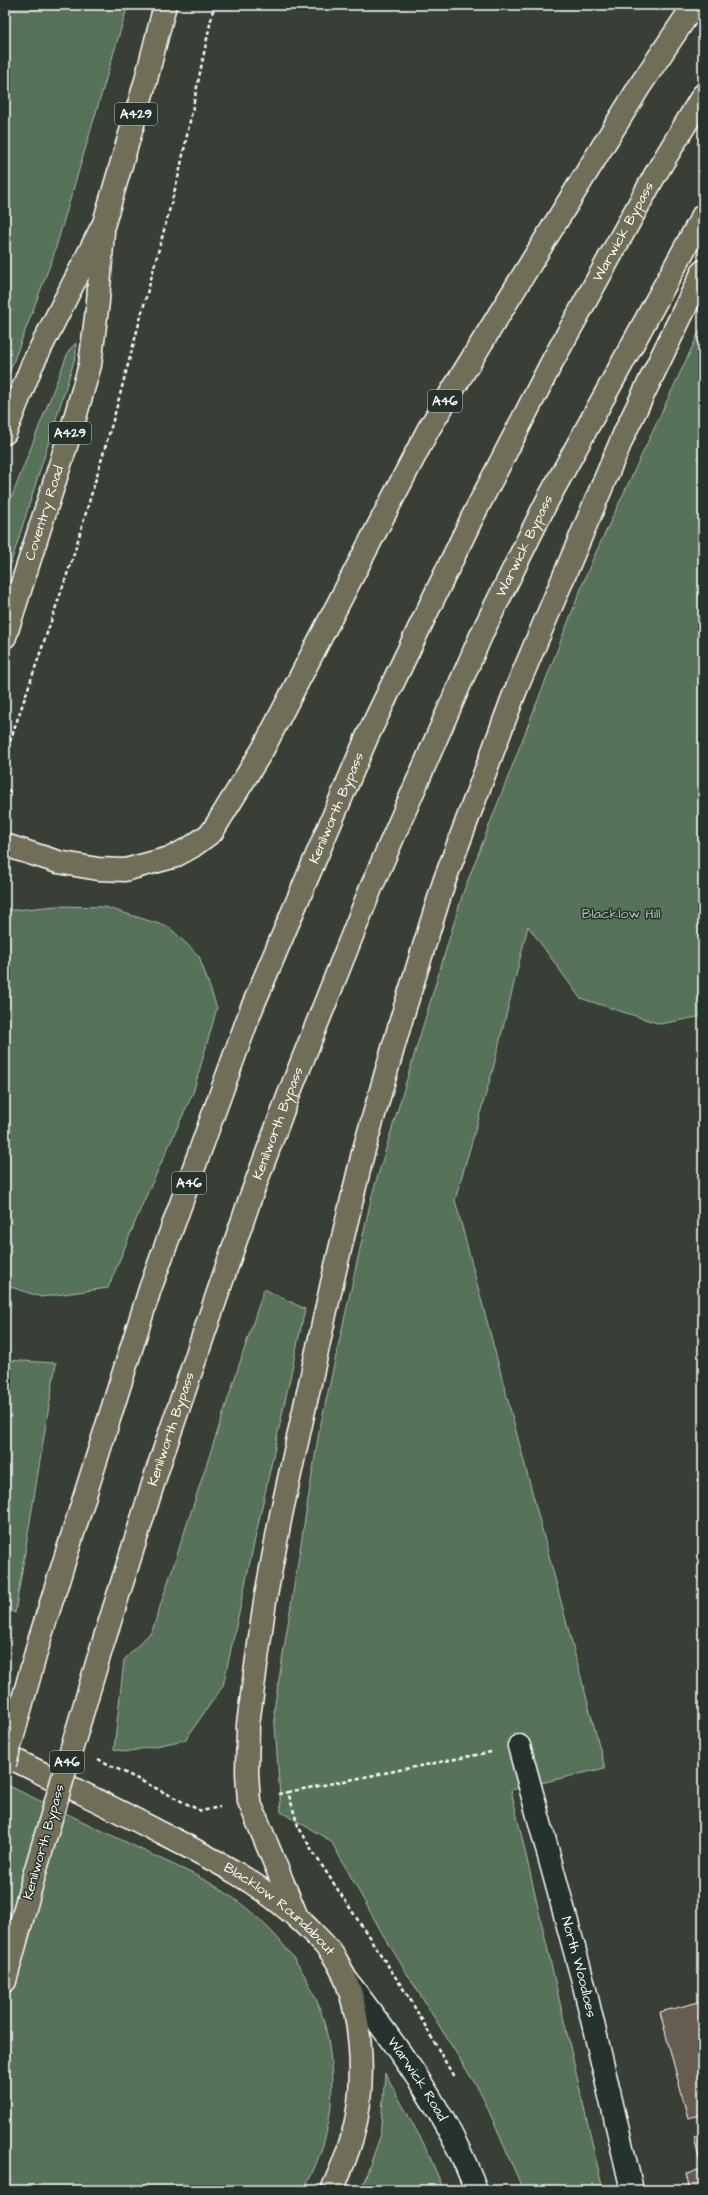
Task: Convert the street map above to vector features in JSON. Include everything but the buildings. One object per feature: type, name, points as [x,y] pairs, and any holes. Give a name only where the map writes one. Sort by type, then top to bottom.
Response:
[{"type":"main road","name":"Coventry Road","points":[[5,433],[32,365],[104,223],[146,80],[165,5]]},
{"type":"main road","name":"A46","points":[[5,845],[58,862],[124,870],[173,857],[193,846],[212,832],[263,749],[428,430],[637,91],[694,5]]},
{"type":"main road","name":"Warwick Bypass","points":[[367,738],[472,518],[545,376],[655,175],[703,95]]},
{"type":"main road","name":"Warwick Bypass","points":[[371,888],[483,631],[542,510],[703,215]]},
{"type":"main road","name":"Coventry Road","points":[[5,636],[74,421],[90,365],[98,301],[104,223]]},
{"type":"main road","points":[[297,1918],[250,1801],[247,1772],[248,1724],[265,1601],[281,1515],[332,1283],[363,1153],[402,1017],[444,882],[515,692],[625,432],[703,270]]},
{"type":"main road","name":"Kenilworth Bypass","points":[[5,1764],[40,1638],[152,1282],[252,1010],[367,738]]},
{"type":"main road","name":"Kenilworth Bypass","points":[[5,1981],[35,1872],[100,1653],[159,1465],[248,1204],[289,1094],[371,888]]},
{"type":"main road","name":"Blacklow Roundabout","points":[[5,1755],[218,1862],[249,1880],[297,1918],[332,1954],[345,1976],[356,2015],[359,2042],[358,2106],[354,2133],[332,2190]]},
{"type":"street","name":"North Woodloes","points":[[519,1746],[583,1981],[632,2190]]},
{"type":"street","name":"Warwick Road","points":[[345,1976],[412,2067],[437,2107],[476,2190]]},
{"type":"path","points":[[5,769],[8,747],[73,557],[114,417],[179,174],[214,5]]},
{"type":"path","points":[[5,783],[10,793],[5,796]]},
{"type":"path","points":[[282,1793],[519,1746]]},
{"type":"path","points":[[96,1758],[201,1811],[224,1806]]},
{"type":"path","points":[[288,1792],[298,1826],[306,1840],[410,1999],[457,2083]]},
{"type":"green space","points":[[5,5],[128,5],[53,257],[5,384]]},
{"type":"green space","name":"Blacklow Hill","points":[[703,324],[703,1016],[660,1024],[580,998],[528,926],[493,1069],[455,1200],[605,1768],[511,1790],[603,2190],[523,2190],[482,2095],[382,1933],[331,1841],[281,1812],[274,1710],[319,1432],[372,1195],[463,893],[591,563]]},
{"type":"green space","points":[[76,343],[76,355],[5,582],[5,514],[69,350]]},
{"type":"green space","points":[[56,906],[105,907],[169,927],[199,956],[217,1008],[193,1093],[143,1203],[108,1288],[41,1297],[5,1285],[5,911]]},
{"type":"green space","points":[[264,1289],[305,1309],[223,1686],[185,1740],[126,1752],[114,1749],[124,1660],[152,1631]]},
{"type":"green space","points":[[5,1360],[56,1363],[15,1613],[5,1609]]},
{"type":"green space","points":[[5,1784],[212,1884],[235,1899],[255,1916],[274,1934],[291,1955],[305,1977],[317,2001],[325,2026],[332,2072],[331,2107],[328,2124],[319,2156],[304,2190],[5,2190]]},
{"type":"green space","points":[[385,2073],[425,2146],[444,2190],[361,2190],[380,2137]]}]
